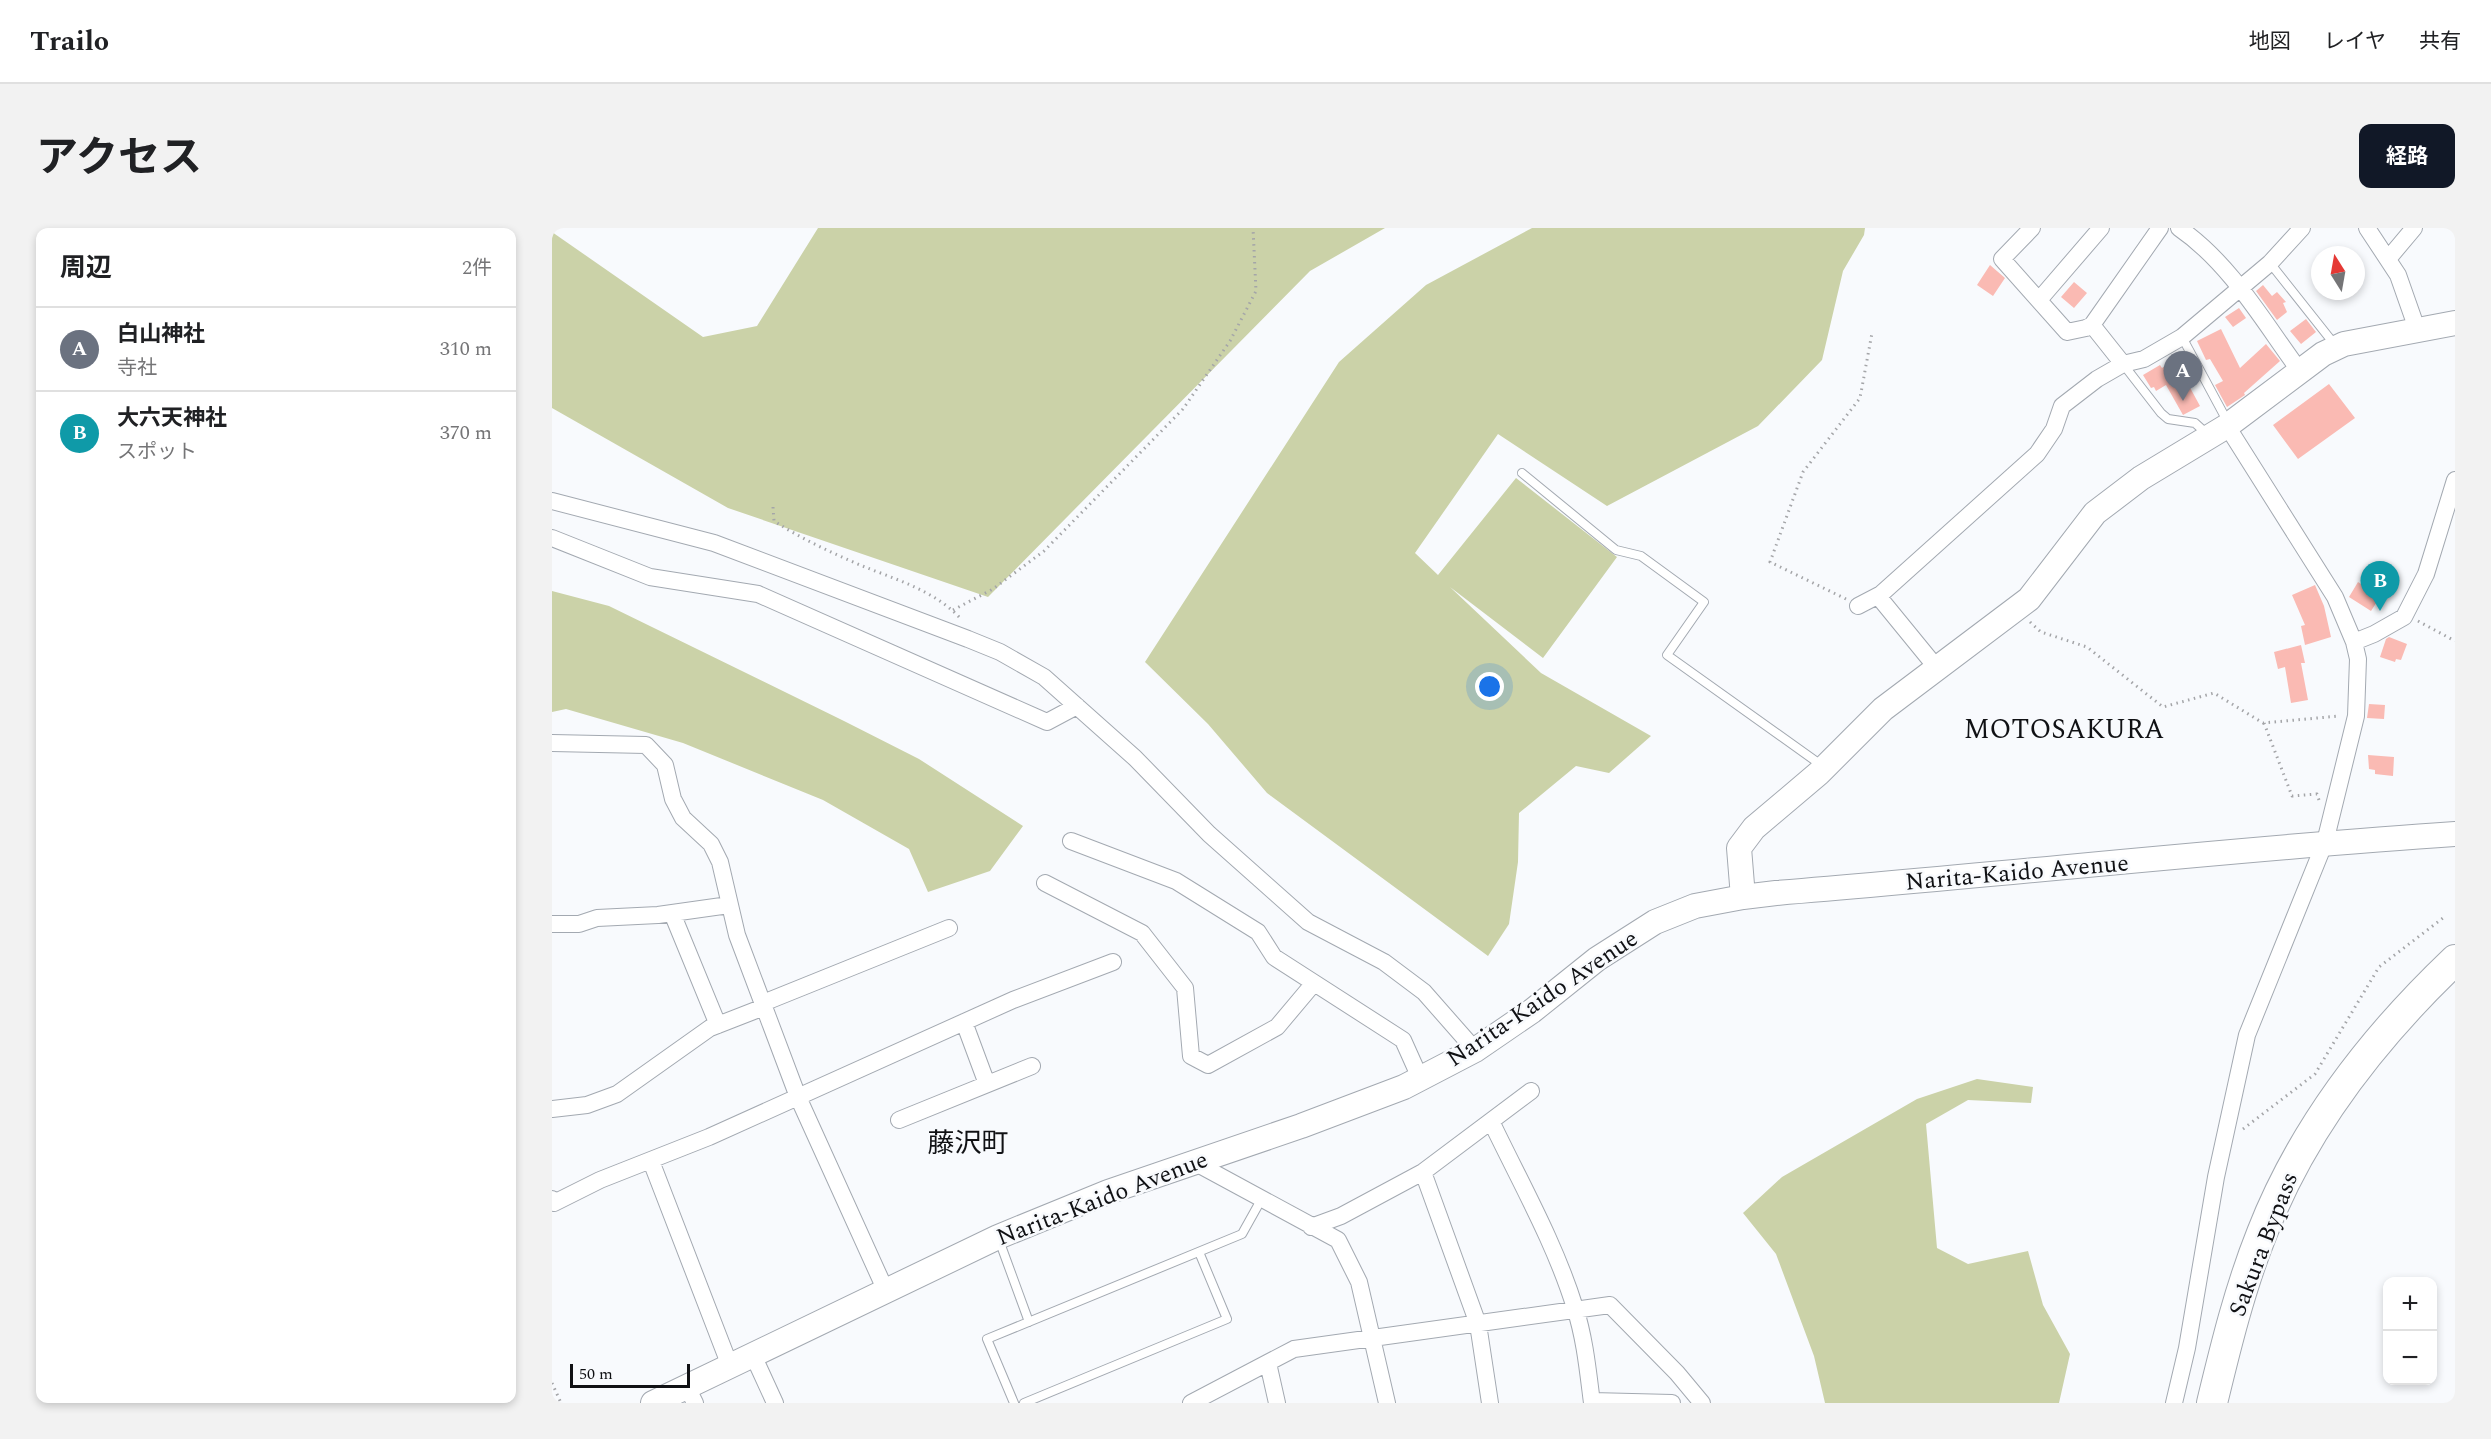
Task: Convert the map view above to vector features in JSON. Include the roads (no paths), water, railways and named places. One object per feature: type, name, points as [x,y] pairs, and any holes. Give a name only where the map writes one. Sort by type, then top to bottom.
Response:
[{"type":"highway","name":"Sakura Bypass","points":[[2212,1403],[2234,1314],[2262,1232],[2296,1160],[2347,1079],[2416,997],[2455,960]]},
{"type":"street","points":[[2032,228],[2002,259],[2067,332],[2092,325],[2160,228]]},
{"type":"street","points":[[2039,300],[2101,228]]},
{"type":"street","points":[[2179,228],[2195,239],[2234,279],[2300,370]]},
{"type":"street","points":[[1858,606],[1878,596],[2037,454],[2054,429],[2062,406],[2097,379],[2123,364],[2145,359],[2182,337],[2271,263],[2302,228]]},
{"type":"street","points":[[2367,228],[2398,275],[2417,329]]},
{"type":"street","points":[[2388,260],[2414,228]]},
{"type":"street","points":[[1743,897],[1739,848],[1754,828],[1824,767],[1883,709],[2029,599],[2095,513],[2142,478],[2218,432],[2323,354],[2337,347],[2455,323]]},
{"type":"street","points":[[2092,325],[2123,364]]},
{"type":"street","points":[[2174,1403],[2187,1348],[2223,1144],[2247,1035],[2326,837],[2356,716],[2358,659],[2354,642],[2335,597],[2218,432]]},
{"type":"street","points":[[2354,642],[2404,617],[2426,574],[2455,480]]},
{"type":"street","points":[[552,501],[714,543],[968,639],[1000,652],[1044,677],[1135,758],[1209,834],[1308,922],[1384,962],[1424,992],[1475,1050]]},
{"type":"street","points":[[552,538],[650,577],[758,594],[1047,722],[1077,706]]},
{"type":"street","points":[[1878,596],[1936,667]]},
{"type":"street","points":[[552,743],[646,745],[665,765],[673,799],[683,818],[711,844],[720,862],[737,935],[798,1097],[885,1289]]},
{"type":"street","name":"Narita-Kaido Avenue","points":[[653,1403],[691,1395],[730,1366],[885,1289],[998,1237],[1108,1192],[1301,1126],[1404,1087],[1475,1050],[1532,1011],[1597,959],[1654,922],[1695,906],[1743,897],[1990,876],[2326,837],[2455,834]]},
{"type":"street","points":[[1071,841],[1176,881],[1258,932],[1274,957],[1404,1040],[1420,1078]]},
{"type":"street","points":[[1045,883],[1142,933],[1185,988],[1191,1056],[1208,1065],[1277,1027],[1314,983]]},
{"type":"street","points":[[552,924],[579,924],[597,918],[672,913],[729,905]]},
{"type":"street","points":[[672,913],[718,1025]]},
{"type":"street","points":[[552,1109],[587,1105],[617,1094],[710,1028],[949,928]]},
{"type":"street","points":[[552,1199],[554,1203],[600,1180],[651,1161],[798,1097],[1013,1000],[1113,962]]},
{"type":"street","points":[[964,1022],[987,1084]]},
{"type":"street","points":[[899,1120],[1032,1066]]},
{"type":"street","points":[[1311,1227],[1341,1216],[1423,1172],[1531,1091]]},
{"type":"street","points":[[1491,1121],[1561,1267],[1576,1310],[1585,1350],[1592,1402],[1672,1403]]},
{"type":"street","points":[[651,1161],[730,1366]]},
{"type":"street","points":[[1194,1162],[1338,1240],[1359,1282],[1387,1403]]},
{"type":"street","points":[[1423,1172],[1478,1324],[1490,1403]]},
{"type":"street","points":[[1191,1403],[1294,1349],[1610,1305],[1677,1373],[1702,1403]]},
{"type":"street","points":[[753,1355],[775,1403]]},
{"type":"street","points":[[1268,1363],[1277,1403]]},
{"type":"lane","points":[[2271,263],[2337,347]]},
{"type":"lane","points":[[2123,364],[2168,419],[2195,423],[2218,432],[2225,417],[2182,337]]},
{"type":"lane","points":[[1522,473],[1616,550],[1641,556],[1704,602],[1667,655],[1824,767]]},
{"type":"lane","points":[[1014,1403],[987,1339],[1242,1234],[1261,1200]]},
{"type":"lane","points":[[998,1237],[1029,1322]]},
{"type":"lane","points":[[1024,1403],[1227,1319],[1199,1252]]},
{"type":"place","name":"白山神社","points":[[2183,401]]},
{"type":"place","name":"大六天神社","points":[[2380,611]]},
{"type":"district","name":"MOTOSAKURA","points":[[2064,729]]},
{"type":"district","name":"藤沢町","points":[[968,1143]]}]
